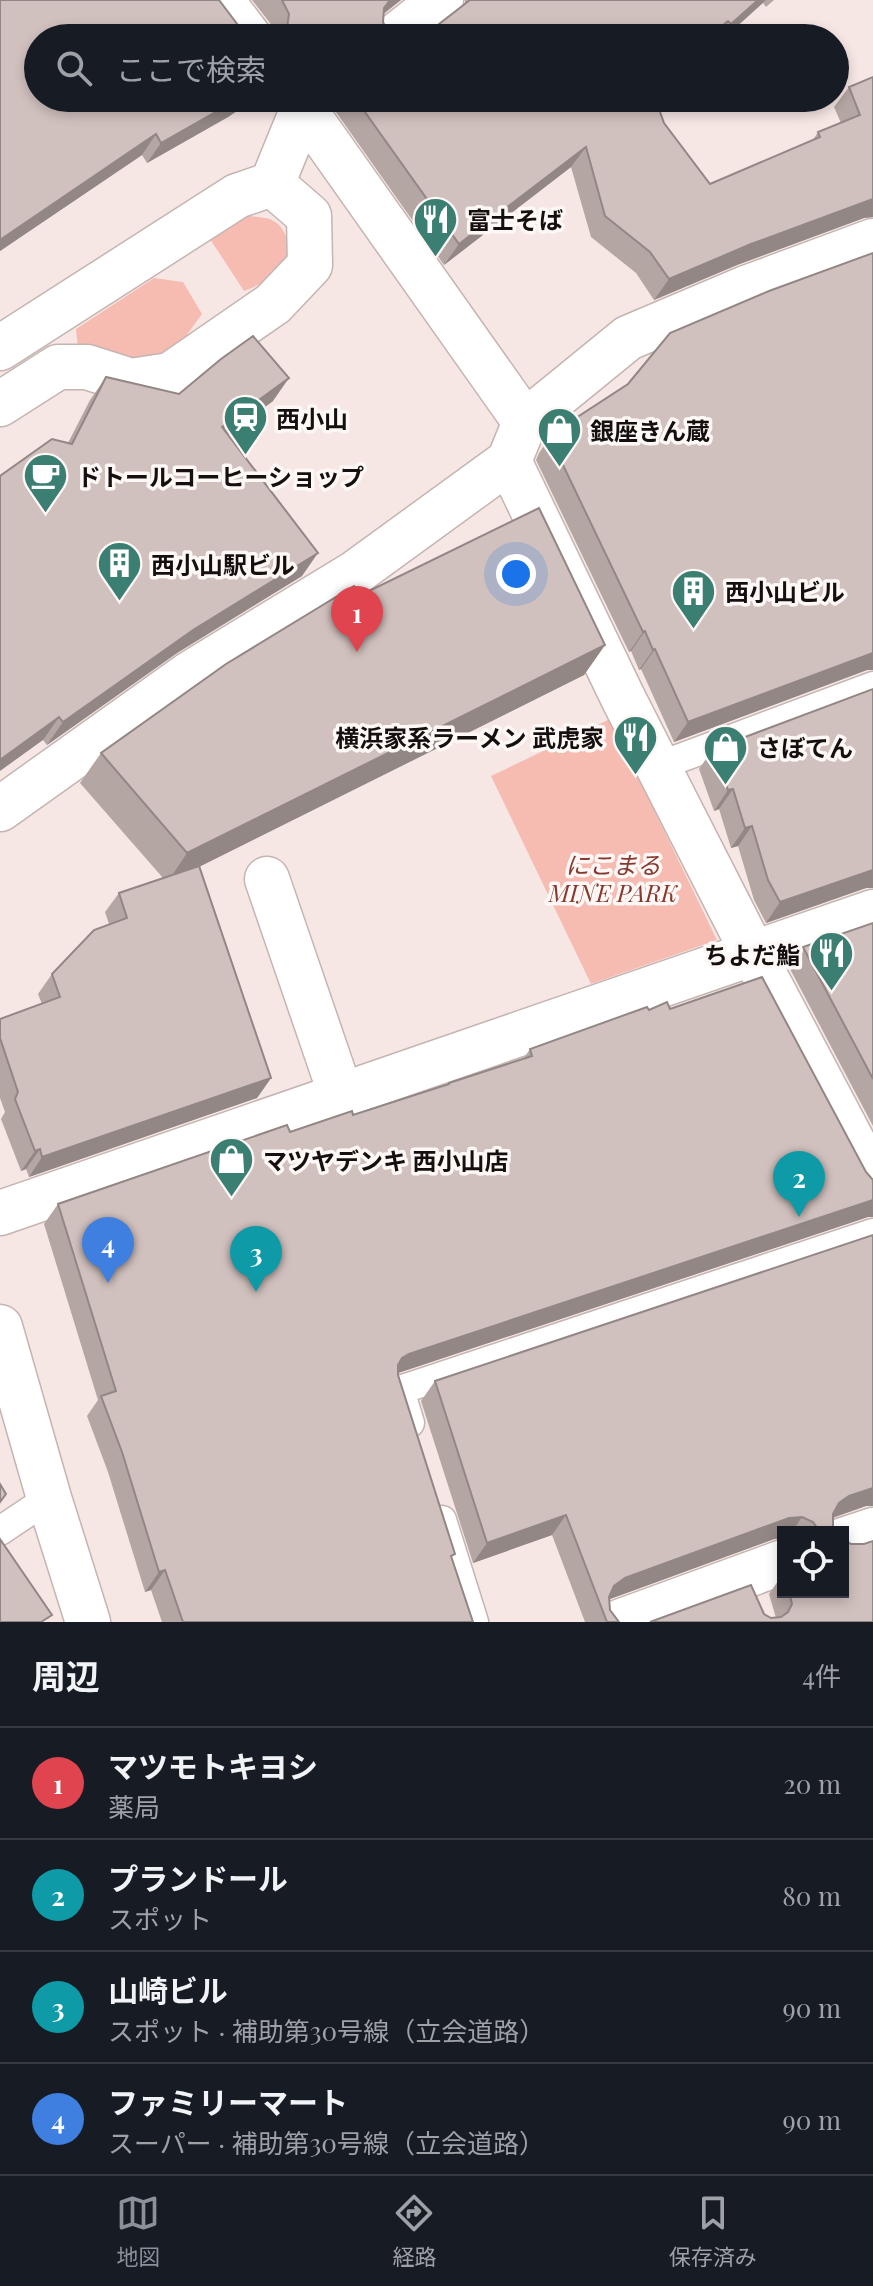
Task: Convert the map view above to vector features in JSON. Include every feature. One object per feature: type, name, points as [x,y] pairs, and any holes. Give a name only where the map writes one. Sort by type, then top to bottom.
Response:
[{"type":"street","points":[[221,0],[239,24]]},
{"type":"street","points":[[411,24],[441,0]]},
{"type":"street","points":[[0,348],[237,196],[272,184],[301,112]]},
{"type":"street","points":[[313,112],[525,422]]},
{"type":"street","points":[[0,404],[58,367],[87,367],[131,381],[170,375],[273,304],[310,265],[309,216],[272,184]]},
{"type":"street","points":[[0,809],[191,673],[355,573],[509,461],[525,422],[628,338],[746,288],[873,241]]},
{"type":"street","points":[[509,461],[623,698],[873,1180]]},
{"type":"street","points":[[267,879],[341,1095]]},
{"type":"street","points":[[0,1213],[873,912]]},
{"type":"street","points":[[0,1327],[88,1622]]},
{"type":"street","points":[[849,1538],[873,1530]]},
{"type":"street","points":[[619,1622],[760,1579]]},
{"type":"lane","points":[[659,766],[873,686]]},
{"type":"lane","points":[[419,1448],[400,1390],[873,1233]]},
{"type":"lane","points":[[433,1492],[474,1622]]},
{"type":"lane","points":[[0,1531],[49,1498]]},
{"type":"green space","points":[[247,216],[276,223],[284,232],[291,249],[274,276],[244,291],[210,239]]},
{"type":"green space","points":[[154,278],[183,282],[202,314],[186,336],[161,358],[122,362],[78,349],[76,329]]},
{"type":"green space","name":"にこまる MINE PARK","points":[[610,719],[717,940],[591,984],[491,776]]},
{"type":"building","points":[[0,0],[219,0],[237,24],[24,24],[24,112],[215,112],[161,143],[156,134],[0,240]]},
{"type":"building","points":[[282,0],[390,0],[384,8],[384,24],[288,24],[289,14]]},
{"type":"building","points":[[470,0],[758,0],[731,24],[728,21],[724,24],[439,24]]},
{"type":"building","points":[[873,77],[873,199],[751,244],[669,279],[650,252],[605,216],[586,147],[459,244],[365,112],[660,112],[664,123],[710,184],[820,137],[818,132],[860,115],[849,87]]},
{"type":"building","points":[[873,253],[873,653],[688,722],[551,440],[553,433],[628,384],[670,333],[769,291]]},
{"type":"building","points":[[253,336],[289,378],[222,427],[318,553],[193,630],[63,722],[59,717],[0,760],[0,476],[52,439],[72,444],[106,377],[179,394]]},
{"type":"building","points":[[539,508],[605,645],[187,853],[101,753],[226,664],[354,586],[361,595]]},
{"type":"building","points":[[873,689],[873,870],[780,902],[768,880],[752,826],[745,828],[733,789],[728,790],[713,749]]},
{"type":"building","points":[[199,866],[271,1078],[42,1157],[40,1149],[35,1151],[15,1099],[18,1092],[0,1038],[0,1019],[60,997],[52,974],[94,930],[127,918],[119,893]]},
{"type":"building","points":[[873,923],[873,1079],[803,947]]},
{"type":"building","points":[[762,977],[873,1180],[873,1200],[402,1358],[398,1375],[455,1554],[451,1556],[473,1622],[183,1622],[165,1570],[159,1572],[122,1452],[101,1396],[116,1391],[58,1204],[287,1125],[290,1132],[449,1084],[532,1056],[530,1049],[647,1007],[649,1010],[667,1002],[670,1009]]},
{"type":"building","points":[[873,1235],[873,1488],[839,1503],[833,1514],[833,1526],[816,1526],[802,1517],[789,1518],[625,1578],[614,1586],[609,1597],[610,1610],[619,1622],[607,1622],[566,1515],[487,1543],[435,1381]]},
{"type":"building","points":[[0,1484],[6,1494],[0,1502]]},
{"type":"building","points":[[0,1539],[52,1615],[41,1622],[0,1622]]},
{"type":"building","points":[[873,1541],[873,1622],[650,1622],[751,1585],[764,1614],[771,1618],[781,1617],[792,1604],[790,1598],[849,1598],[849,1543]]},
{"type":"place","name":"富士そば","points":[[436,258]]},
{"type":"place","name":"西小山","points":[[245,457]]},
{"type":"place","name":"銀座きん蔵","points":[[559,469]]},
{"type":"place","name":"ドトールコーヒーショップ","points":[[46,515]]},
{"type":"place","name":"西小山駅ビル","points":[[120,603]]},
{"type":"place","name":"西小山ビル","points":[[694,630]]},
{"type":"place","name":"マツモトキヨシ","points":[[357,652]]},
{"type":"place","name":"横浜家系ラーメン 武虎家","points":[[635,776]]},
{"type":"place","name":"さぼてん","points":[[726,786]]},
{"type":"place","name":"ちよだ鮨","points":[[831,993]]},
{"type":"place","name":"マツヤデンキ 西小山店","points":[[232,1199]]},
{"type":"place","name":"プランドール","points":[[799,1217]]},
{"type":"place","name":"ファミリーマート","points":[[108,1283]]},
{"type":"place","name":"山崎ビル","points":[[256,1292]]}]
